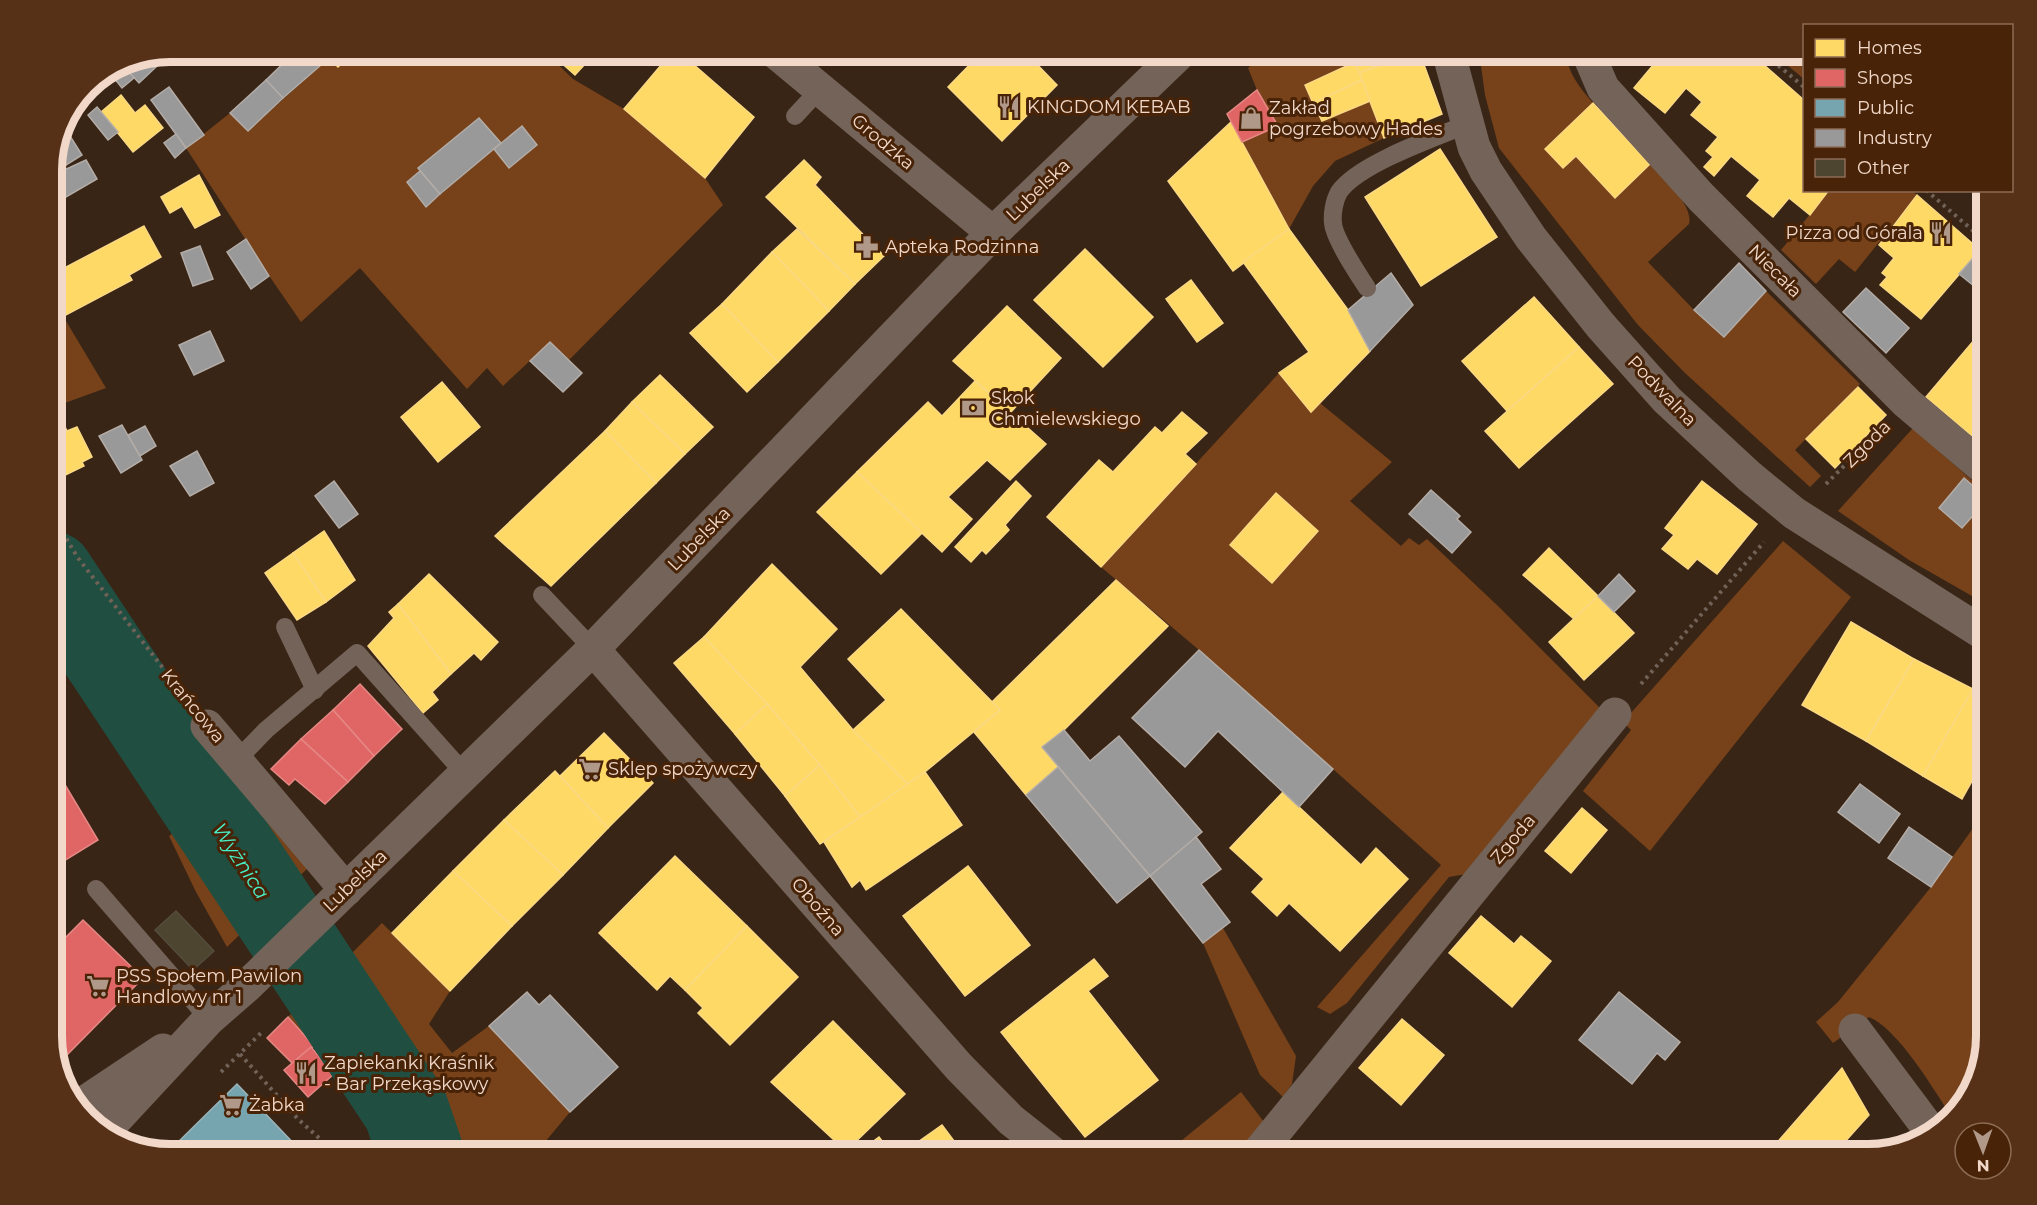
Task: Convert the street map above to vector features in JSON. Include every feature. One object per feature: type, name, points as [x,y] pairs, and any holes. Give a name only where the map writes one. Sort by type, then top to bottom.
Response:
[{"type":"street","name":"Grodzka","points":[[787,62],[993,232]]},
{"type":"street","name":"Lubelska","points":[[110,1125],[209,1019],[248,985],[593,649],[993,232],[1171,62]]},
{"type":"street","name":"Podwalna","points":[[1451,62],[1474,147],[1486,171],[1531,238],[1601,326],[1667,400],[1749,476],[1794,513],[1976,628]]},
{"type":"street","name":"Niecała","points":[[1592,62],[1603,88],[1701,197],[1908,403],[1975,461]]},
{"type":"street","name":"Oboźna","points":[[593,649],[959,1067],[1011,1120],[1041,1144]]},
{"type":"street","name":"Zgoda","points":[[1265,1144],[1615,714]]},
{"type":"street","name":"Krańcowa","points":[[207,726],[346,890]]},
{"type":"street","name":"Lubelska","points":[[84,1102],[209,1019]]},
{"type":"street","points":[[1855,1030],[1926,1125]]},
{"type":"lane","points":[[795,116],[820,89]]},
{"type":"lane","points":[[1367,288],[1333,226],[1334,207],[1339,192],[1383,159],[1468,124]]},
{"type":"lane","points":[[542,595],[593,649]]},
{"type":"lane","points":[[285,627],[315,690]]},
{"type":"lane","points":[[237,760],[266,730],[357,653],[465,774]]},
{"type":"lane","points":[[96,889],[209,1019]]},
{"type":"path","points":[[1774,62],[1803,86]]},
{"type":"path","points":[[1928,192],[1975,233]]},
{"type":"path","name":"Zgoda","points":[[1826,484],[1908,403]]},
{"type":"path","name":"Krańcowa","points":[[62,531],[78,558],[207,726]]},
{"type":"path","points":[[1615,714],[1767,539]]},
{"type":"path","points":[[240,1054],[298,1119],[324,1144]]},
{"type":"path","points":[[315,1144],[320,1139]]},
{"type":"shaded area","points":[[325,62],[333,62],[339,67],[344,62],[555,62],[573,79],[624,109],[705,178],[723,205],[569,360],[550,342],[503,386],[487,368],[467,389],[360,268],[301,322],[186,148],[230,113],[248,131]],"holes":[[[478,118],[501,143],[426,207],[407,182],[420,171],[419,168]]]},
{"type":"shaded area","points":[[1255,62],[1355,62],[1305,85],[1322,121],[1370,101],[1384,138],[1335,161],[1313,186],[1289,229],[1242,142],[1278,126],[1257,90],[1248,68]]},
{"type":"shaded area","points":[[1480,62],[1568,62],[1575,79],[1593,103],[1545,149],[1563,168],[1576,156],[1615,198],[1650,164],[1682,200],[1687,209],[1689,224],[1648,262],[1694,310],[1724,337],[1766,291],[1860,384],[1795,450],[1821,476],[1810,487],[1685,373],[1638,325],[1499,148],[1485,95]]},
{"type":"shaded area","points":[[1783,62],[1797,62],[1803,67],[1803,78]]},
{"type":"shaded area","points":[[1828,192],[1913,192],[1917,195],[1855,272],[1839,259],[1816,284],[1781,250]]},
{"type":"shaded area","points":[[62,314],[106,388],[62,404]]},
{"type":"shaded area","points":[[1279,373],[1311,412],[1320,403],[1392,462],[1350,501],[1401,546],[1409,538],[1419,545],[1427,539],[1499,607],[1600,710],[1466,874],[1449,877],[1347,1003],[1330,1014],[1317,1007],[1441,865],[1199,650],[1101,567]]},
{"type":"shaded area","points":[[1913,428],[1975,484],[1975,598],[1909,560],[1838,511]]},
{"type":"shaded area","points":[[1783,541],[1851,597],[1650,851],[1583,791],[1631,730],[1623,722]]},
{"type":"shaded area","points":[[62,543],[74,564],[203,739],[313,863],[227,947],[196,892],[169,836],[181,827],[62,646]]},
{"type":"shaded area","points":[[1976,824],[1975,1049],[1967,1077],[1947,1109],[1914,1060],[1891,1033],[1880,1024],[1869,1017],[1833,1043],[1816,1022],[1838,1002],[1931,887]]},
{"type":"shaded area","points":[[382,923],[450,991],[429,1024],[452,1053],[489,1026],[570,1112],[543,1144],[378,1144],[367,1113],[340,1076],[288,1017]]},
{"type":"shaded area","points":[[1223,928],[1296,1056],[1292,1084],[1283,1097],[1260,1075],[1203,943]]},
{"type":"shaded area","points":[[1241,1092],[1264,1122],[1245,1144],[1177,1144]]},
{"type":"building: Homes","points":[[333,62],[343,62],[338,67]]},
{"type":"building: Homes","points":[[560,62],[587,62],[575,75]]},
{"type":"building: Homes","points":[[664,62],[691,62],[754,117],[705,178],[624,109]]},
{"type":"building: Homes","points":[[972,62],[1035,62],[1057,85],[1002,141],[948,87]]},
{"type":"building: Homes","points":[[1355,62],[1388,62],[1359,73]]},
{"type":"building: Homes","points":[[1355,62],[1362,80],[1313,103],[1305,85]]},
{"type":"building: Homes","points":[[1389,62],[1423,62],[1442,114],[1384,138],[1359,73]]},
{"type":"building: Homes","points":[[1652,62],[1761,62],[1803,99],[1803,192],[1827,192],[1810,215],[1789,198],[1773,217],[1747,196],[1760,180],[1731,156],[1714,176],[1704,167],[1713,157],[1706,151],[1718,137],[1691,115],[1702,102],[1686,88],[1665,113],[1634,88],[1654,64]]},
{"type":"building: Homes","points":[[1362,80],[1370,101],[1322,121],[1313,103]]},
{"type":"building: Homes","points":[[121,95],[135,113],[145,105],[163,128],[133,152],[101,112]]},
{"type":"building: Homes","points":[[1593,103],[1650,164],[1615,198],[1576,156],[1563,168],[1545,149]]},
{"type":"building: Homes","points":[[1231,122],[1289,229],[1233,271],[1168,181]]},
{"type":"building: Homes","points":[[1440,149],[1497,237],[1421,286],[1365,197]]},
{"type":"building: Homes","points":[[804,160],[821,177],[815,185],[884,256],[855,284],[766,197]]},
{"type":"building: Homes","points":[[199,175],[220,215],[195,228],[182,206],[170,213],[161,197]]},
{"type":"building: Homes","points":[[1917,195],[1975,246],[1975,256],[1921,319],[1880,285],[1887,277],[1882,273],[1894,258],[1879,245]]},
{"type":"building: Homes","points":[[144,226],[161,257],[129,275],[132,280],[62,317],[62,269]]},
{"type":"building: Homes","points":[[797,229],[855,284],[829,311],[772,252]]},
{"type":"building: Homes","points":[[1289,229],[1348,310],[1370,351],[1311,412],[1279,373],[1309,352],[1243,262]]},
{"type":"building: Homes","points":[[1085,249],[1153,317],[1103,367],[1034,300]]},
{"type":"building: Homes","points":[[772,252],[829,311],[778,362],[722,304]]},
{"type":"building: Homes","points":[[1191,280],[1223,323],[1197,342],[1166,299]]},
{"type":"building: Homes","points":[[1534,297],[1579,347],[1507,411],[1462,361]]},
{"type":"building: Homes","points":[[722,304],[778,362],[747,392],[690,333]]},
{"type":"building: Homes","points":[[1007,306],[1061,358],[1011,412],[953,361]]},
{"type":"building: Homes","points":[[1975,339],[1975,439],[1926,397]]},
{"type":"building: Homes","points":[[1579,347],[1613,384],[1519,468],[1485,431]]},
{"type":"building: Homes","points":[[660,375],[713,427],[685,454],[632,402]]},
{"type":"building: Homes","points":[[975,381],[1046,444],[1010,480],[987,460],[948,497],[972,519],[942,552],[857,472],[928,402],[942,416]]},
{"type":"building: Homes","points":[[442,382],[480,427],[438,462],[401,417]]},
{"type":"building: Homes","points":[[1858,387],[1886,415],[1835,468],[1806,439]]},
{"type":"building: Homes","points":[[632,402],[685,454],[656,483],[605,431]]},
{"type":"building: Homes","points":[[1182,412],[1207,433],[1185,454],[1196,464],[1101,567],[1047,517],[1099,460],[1113,472],[1155,427],[1162,433]]},
{"type":"building: Homes","points":[[62,421],[67,431],[77,427],[92,457],[82,462],[84,466],[62,477]]},
{"type":"building: Homes","points":[[605,431],[656,483],[551,586],[495,536]]},
{"type":"building: Homes","points":[[857,472],[922,533],[881,574],[817,512]]},
{"type":"building: Homes","points":[[1016,481],[1031,496],[1005,525],[1009,530],[986,554],[982,550],[971,562],[955,547]]},
{"type":"building: Homes","points":[[1702,481],[1757,524],[1717,574],[1697,559],[1688,569],[1662,549],[1674,535],[1665,528]]},
{"type":"building: Homes","points":[[1276,493],[1318,531],[1272,583],[1230,545]]},
{"type":"building: Homes","points":[[324,531],[355,580],[326,602],[293,553]]},
{"type":"building: Homes","points":[[1549,548],[1598,596],[1574,619],[1523,575]]},
{"type":"building: Homes","points":[[293,553],[326,602],[297,620],[265,573]]},
{"type":"building: Homes","points":[[772,564],[837,629],[800,667],[853,730],[909,785],[860,817],[820,765],[704,637]]},
{"type":"building: Homes","points":[[429,574],[498,642],[481,660],[474,653],[451,674],[398,604]]},
{"type":"building: Homes","points":[[1116,580],[1168,626],[1064,730],[1042,747],[1058,767],[1026,795],[974,732],[1000,710],[992,702]]},
{"type":"building: Homes","points":[[1598,596],[1634,633],[1584,680],[1549,642]]},
{"type":"building: Homes","points":[[398,604],[451,674],[432,692],[438,700],[423,713],[368,646],[394,618],[389,612]]},
{"type":"building: Homes","points":[[901,609],[1000,710],[909,785],[853,730],[886,700],[848,659]]},
{"type":"building: Homes","points":[[1851,622],[1914,659],[1866,741],[1802,705]]},
{"type":"building: Homes","points":[[704,637],[767,704],[735,734],[674,663]]},
{"type":"building: Homes","points":[[1914,659],[1973,689],[1923,776],[1866,741]]},
{"type":"building: Homes","points":[[1973,689],[1976,691],[1976,774],[1962,799],[1923,776]]},
{"type":"building: Homes","points":[[767,704],[820,765],[785,796],[735,734]]},
{"type":"building: Homes","points":[[604,733],[653,783],[608,828],[560,776]]},
{"type":"building: Homes","points":[[820,765],[860,817],[820,844],[785,796]]},
{"type":"building: Homes","points":[[555,771],[608,828],[563,875],[504,820]]},
{"type":"building: Homes","points":[[925,772],[962,825],[866,890],[860,880],[852,887],[824,842]]},
{"type":"building: Homes","points":[[1283,792],[1361,865],[1376,848],[1408,879],[1340,951],[1289,903],[1277,916],[1252,892],[1264,879],[1230,848]]},
{"type":"building: Homes","points":[[1582,808],[1607,830],[1571,873],[1545,851]]},
{"type":"building: Homes","points":[[504,820],[563,875],[512,926],[453,871]]},
{"type":"building: Homes","points":[[675,856],[747,926],[685,990],[670,976],[657,990],[599,933]]},
{"type":"building: Homes","points":[[968,866],[1030,945],[965,996],[903,916]]},
{"type":"building: Homes","points":[[453,871],[512,926],[450,991],[392,933]]},
{"type":"building: Homes","points":[[1481,916],[1514,944],[1521,936],[1551,961],[1512,1007],[1449,953]]},
{"type":"building: Homes","points":[[747,926],[798,977],[730,1045],[698,1013],[703,1008],[685,990]]},
{"type":"building: Homes","points":[[1094,959],[1108,976],[1088,991],[1158,1080],[1085,1137],[1001,1032]]},
{"type":"building: Homes","points":[[1402,1019],[1444,1055],[1401,1105],[1359,1068]]},
{"type":"building: Homes","points":[[833,1021],[905,1094],[853,1144],[838,1144],[771,1082]]},
{"type":"building: Homes","points":[[1842,1068],[1869,1115],[1843,1144],[1776,1144]]},
{"type":"building: Homes","points":[[942,1125],[956,1144],[915,1144]]},
{"type":"building: Homes","points":[[879,1137],[884,1144],[870,1144]]},
{"type":"building: Shops","name":"Zakład pogrzebowy Hades","points":[[1257,90],[1278,126],[1242,142],[1227,114]]},
{"type":"building: Shops","points":[[360,684],[402,729],[374,756],[333,710]]},
{"type":"building: Shops","points":[[333,710],[374,756],[348,782],[301,739]]},
{"type":"building: Shops","points":[[301,739],[348,782],[325,804],[295,779],[289,785],[271,769]]},
{"type":"building: Shops","points":[[62,780],[98,840],[62,862]]},
{"type":"building: Shops","points":[[83,920],[143,978],[64,1058],[62,1042],[62,941]]},
{"type":"building: Shops","points":[[288,1017],[314,1046],[293,1064],[267,1038]]},
{"type":"building: Shops","points":[[311,1047],[334,1074],[308,1097],[284,1070]]},
{"type":"building: Public","points":[[237,1084],[294,1144],[176,1144]]},
{"type":"building: Industry","points":[[161,62],[139,83],[128,70]]},
{"type":"building: Industry","points":[[285,62],[324,62],[283,98],[266,80]]},
{"type":"building: Industry","points":[[127,70],[134,78],[122,88],[114,78]]},
{"type":"building: Industry","points":[[266,80],[283,98],[248,131],[230,113]]},
{"type":"building: Industry","points":[[169,87],[204,135],[186,148],[151,100]]},
{"type":"building: Industry","points":[[97,107],[118,132],[108,140],[88,115]]},
{"type":"building: Industry","points":[[479,118],[501,143],[440,194],[418,168]]},
{"type":"building: Industry","points":[[522,126],[537,145],[509,168],[494,149]]},
{"type":"building: Industry","points":[[176,134],[186,148],[175,158],[164,143]]},
{"type":"building: Industry","points":[[70,136],[82,155],[63,167],[62,156],[66,138]]},
{"type":"building: Industry","points":[[86,160],[97,179],[66,197],[62,190],[62,171]]},
{"type":"building: Industry","points":[[420,171],[440,194],[426,207],[407,182]]},
{"type":"building: Industry","points":[[246,239],[269,276],[251,289],[227,252]]},
{"type":"building: Industry","points":[[200,246],[213,279],[193,286],[181,253]]},
{"type":"building: Industry","points":[[1975,256],[1975,287],[1959,274]]},
{"type":"building: Industry","points":[[1739,263],[1766,291],[1724,337],[1694,310]]},
{"type":"building: Industry","points":[[1391,273],[1413,305],[1370,351],[1348,310]]},
{"type":"building: Industry","points":[[1866,288],[1909,328],[1886,353],[1843,312]]},
{"type":"building: Industry","points":[[210,331],[224,361],[194,375],[179,345]]},
{"type":"building: Industry","points":[[550,342],[582,373],[563,392],[530,361]]},
{"type":"building: Industry","points":[[122,425],[142,460],[121,473],[99,436]]},
{"type":"building: Industry","points":[[145,426],[156,446],[140,456],[128,435]]},
{"type":"building: Industry","points":[[197,451],[214,483],[190,496],[170,466]]},
{"type":"building: Industry","points":[[1964,478],[1975,488],[1975,513],[1962,528],[1939,508]]},
{"type":"building: Industry","points":[[334,481],[358,514],[339,528],[315,496]]},
{"type":"building: Industry","points":[[1431,490],[1460,516],[1457,519],[1471,532],[1452,553],[1409,514]]},
{"type":"building: Industry","points":[[1619,574],[1635,591],[1614,612],[1598,596]]},
{"type":"building: Industry","points":[[1199,650],[1333,769],[1299,807],[1218,731],[1185,767],[1132,718]]},
{"type":"building: Industry","points":[[1064,730],[1090,761],[1119,736],[1202,832],[1150,876],[1042,747]]},
{"type":"building: Industry","points":[[1058,767],[1150,876],[1117,903],[1026,795]]},
{"type":"building: Industry","points":[[1860,784],[1900,814],[1879,843],[1838,812]]},
{"type":"building: Industry","points":[[1909,827],[1952,857],[1931,887],[1888,858]]},
{"type":"building: Industry","points":[[1196,837],[1221,869],[1201,884],[1230,922],[1203,943],[1150,876]]},
{"type":"building: Industry","points":[[527,992],[539,1005],[550,995],[618,1067],[570,1112],[489,1026]]},
{"type":"building: Industry","points":[[1619,992],[1680,1042],[1665,1060],[1657,1053],[1632,1084],[1579,1040]]},
{"type":"building: Other","points":[[176,911],[214,951],[193,970],[155,930]]},
{"type":"waterway","name":"Wyżnica","points":[[62,591],[406,1110],[418,1144]]},
{"type":"place","name":"KINGDOM KEBAB","points":[[1009,107]]},
{"type":"place","name":"Zakład pogrzebowy Hades","points":[[1251,118]]},
{"type":"place","name":"Pizza od Górala","points":[[1941,233]]},
{"type":"place","name":"Apteka Rodzinna","points":[[867,247]]},
{"type":"place","name":"Skok Chmielewskiego","points":[[973,408]]},
{"type":"place","name":"Sklep spożywczy","points":[[590,769]]},
{"type":"place","name":"PSS Społem Pawilon Handlowy nr 1","points":[[98,986]]},
{"type":"place","name":"Zapiekanki Kraśnik - Bar Przekąskowy","points":[[306,1073]]},
{"type":"place","name":"Żabka","points":[[231,1105]]}]
